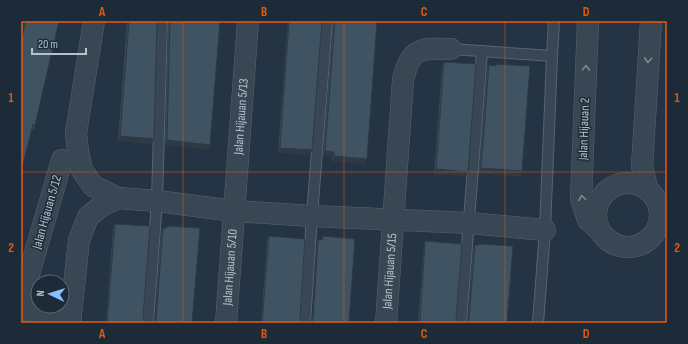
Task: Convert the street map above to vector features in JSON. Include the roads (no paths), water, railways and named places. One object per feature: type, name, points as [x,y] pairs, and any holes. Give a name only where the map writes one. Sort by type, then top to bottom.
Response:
[{"type":"street","name":"Jalan Hijauan 5/12","points":[[94,21],[76,132],[78,152],[82,170],[93,186],[118,198]]},
{"type":"street","name":"Jalan Hijauan 5/13","points":[[234,211],[248,21]]},
{"type":"street","name":"Jalan Hijauan 2","points":[[588,21],[581,199],[588,220],[600,231]]},
{"type":"street","points":[[647,188],[642,166],[651,21]]},
{"type":"street","name":"Jalan Hijauan 5/15","points":[[386,323],[403,80],[407,65],[416,52],[427,48],[451,49]]},
{"type":"street","name":"Jalan Hijauan 5/12","points":[[62,160],[24,291],[21,309],[71,321]]},
{"type":"street","points":[[626,182],[637,183],[647,188],[654,195],[659,205],[661,216],[658,226],[660,238],[636,246],[626,247],[616,245],[607,239],[600,231],[596,221],[596,210],[600,199],[606,191],[616,185],[626,182]]},
{"type":"street","points":[[71,321],[79,240],[88,217],[100,207],[118,198],[157,201],[234,211],[469,223],[545,230]]},
{"type":"street","name":"Jalan Hijauan 5/10","points":[[226,323],[234,211]]},
{"type":"lane","points":[[148,323],[157,201],[162,21]]},
{"type":"lane","points":[[305,323],[328,21]]},
{"type":"lane","points":[[538,323],[545,230],[554,21]]},
{"type":"lane","points":[[451,49],[552,56]]},
{"type":"lane","points":[[462,323],[482,52]]}]
